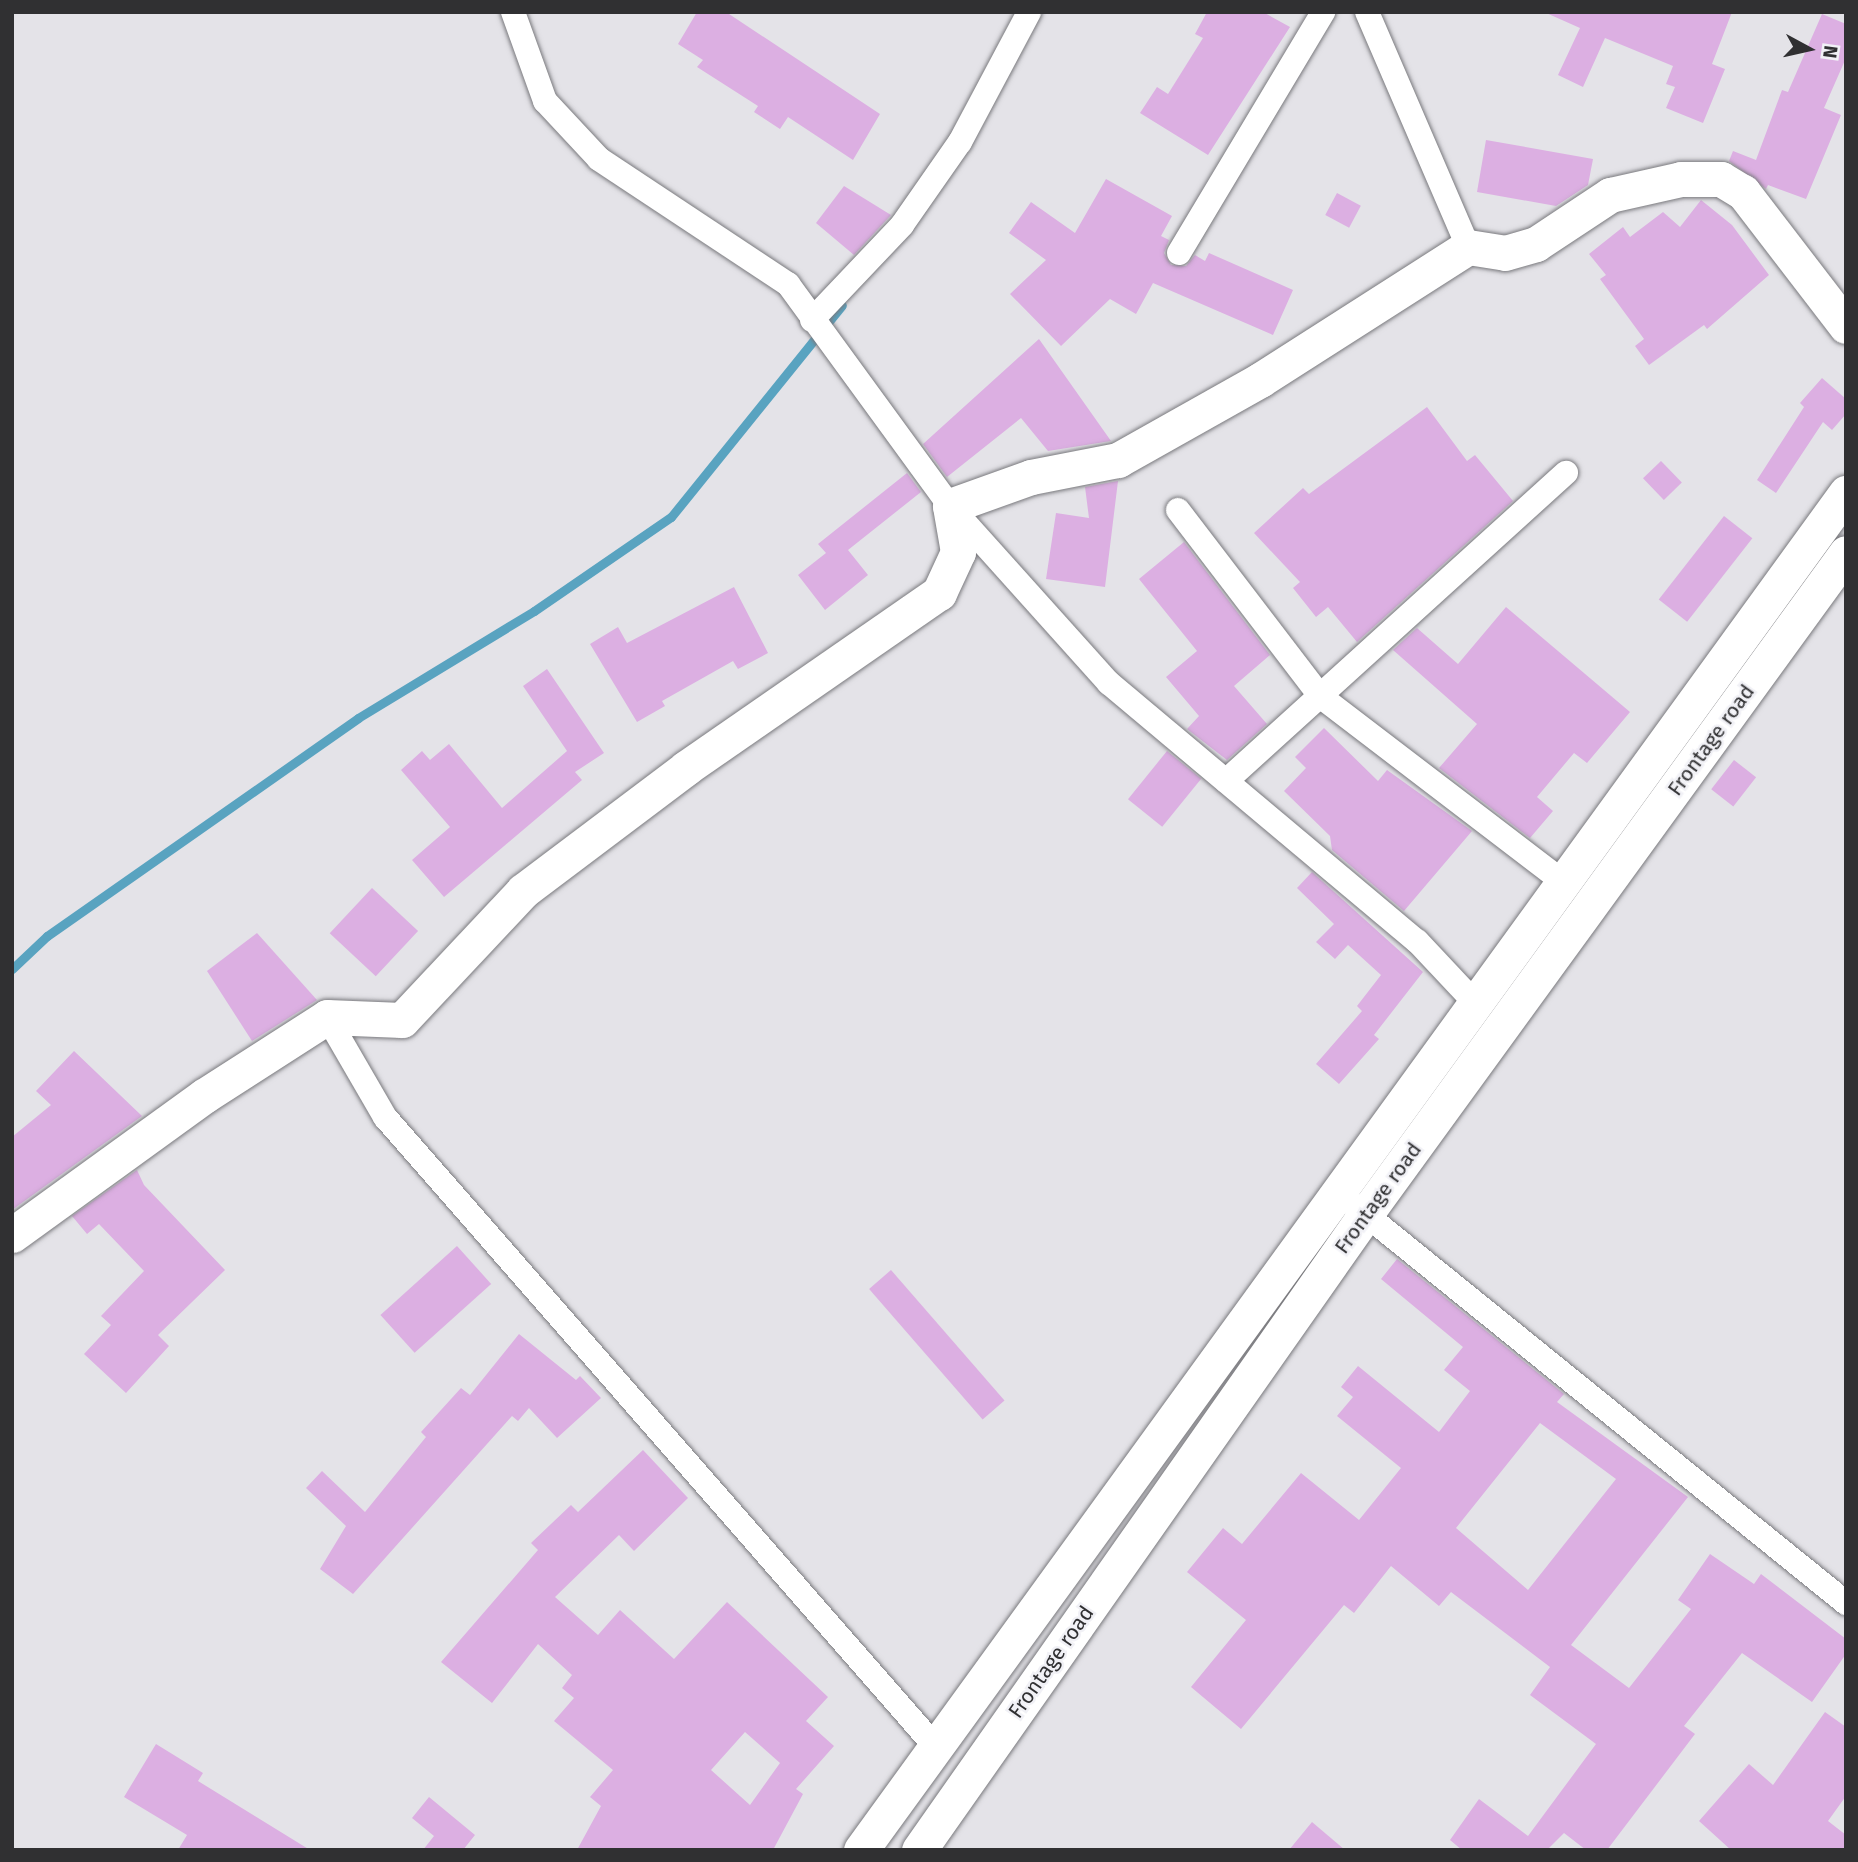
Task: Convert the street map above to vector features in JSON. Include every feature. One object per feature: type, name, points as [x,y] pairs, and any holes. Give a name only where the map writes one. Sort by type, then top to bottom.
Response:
[{"type":"main road","points":[[12,1235],[204,1096],[327,1017],[402,1020],[523,891],[686,768],[939,593],[958,552],[950,506],[1031,477],[1118,460],[1260,380],[1468,247],[1515,250],[1536,244],[1610,195],[1681,179],[1721,179],[1742,192],[1846,326]]},
{"type":"main road","points":[[861,1850],[934,1745],[1338,1191],[1478,1006],[1846,493]]},
{"type":"main road","name":"Frontage road","points":[[919,1850],[1365,1215],[1846,553]]},
{"type":"street","points":[[513,12],[545,102],[599,159],[788,284],[950,506],[1109,683],[1417,942],[1478,1006]]},
{"type":"street","points":[[812,320],[902,225],[953,152],[1029,12]]},
{"type":"street","points":[[1179,253],[1323,12]]},
{"type":"street","points":[[1367,12],[1468,247]]},
{"type":"street","points":[[1226,781],[1566,473]]},
{"type":"street","points":[[1178,510],[1320,695],[1566,884]]},
{"type":"street","points":[[327,1017],[385,1117],[934,1745]]},
{"type":"street","points":[[1338,1191],[1846,1603]]},
{"type":"building","points":[[697,12],[726,12],[880,114],[853,160],[788,117],[780,129],[754,112],[758,106],[697,67],[703,60],[678,44]]},
{"type":"building","points":[[1207,12],[1263,12],[1290,27],[1208,155],[1140,113],[1157,87],[1168,94],[1203,38],[1195,34]]},
{"type":"building","points":[[1544,12],[1732,12],[1712,64],[1725,69],[1703,123],[1666,108],[1675,87],[1666,84],[1673,66],[1605,38],[1583,87],[1558,75],[1580,28]]},
{"type":"building","points":[[1822,14],[1846,24],[1846,58],[1824,108],[1841,115],[1806,199],[1768,185],[1766,189],[1729,161],[1733,151],[1756,160],[1782,90],[1788,92]]},
{"type":"building","points":[[1486,140],[1593,159],[1588,185],[1556,206],[1477,192]]},
{"type":"building","points":[[1106,179],[1172,216],[1161,236],[1169,240],[1164,253],[1171,265],[1186,266],[1195,255],[1205,261],[1209,253],[1293,290],[1273,335],[1153,283],[1136,314],[1110,299],[1061,346],[1010,294],[1046,260],[1009,233],[1031,202],[1075,233]]},
{"type":"building","points":[[844,186],[891,215],[854,255],[816,223]]},
{"type":"building","points":[[1337,193],[1361,206],[1349,228],[1325,215]]},
{"type":"building","points":[[1701,200],[1732,225],[1769,275],[1707,329],[1704,325],[1649,365],[1635,346],[1644,339],[1600,279],[1606,275],[1589,254],[1623,227],[1630,237],[1663,212],[1680,227]]},
{"type":"building","points":[[1039,339],[1111,441],[1048,451],[1021,418],[947,477],[923,444]]},
{"type":"building","points":[[1822,378],[1846,399],[1846,414],[1832,430],[1823,422],[1776,493],[1757,480],[1804,407],[1800,403]]},
{"type":"building","points":[[1427,407],[1467,461],[1475,455],[1513,501],[1357,642],[1328,607],[1316,617],[1293,588],[1300,582],[1254,533],[1303,488],[1309,494]]},
{"type":"building","points":[[1661,461],[1682,483],[1664,500],[1643,478]]},
{"type":"building","points":[[907,473],[921,492],[848,550],[868,575],[825,610],[798,575],[826,553],[818,544]]},
{"type":"building","points":[[1118,481],[1105,587],[1046,579],[1056,513],[1089,518],[1085,487]]},
{"type":"building","points":[[1724,516],[1752,538],[1687,622],[1659,600]]},
{"type":"building","points":[[1184,542],[1270,655],[1234,686],[1267,724],[1227,760],[1187,729],[1199,716],[1166,677],[1197,651],[1139,579]]},
{"type":"building","points":[[734,587],[768,653],[738,669],[733,661],[662,701],[665,706],[637,722],[590,644],[618,627],[627,643]]},
{"type":"building","points":[[1506,607],[1630,712],[1587,763],[1574,753],[1537,797],[1553,811],[1530,838],[1439,768],[1477,724],[1393,650],[1417,628],[1458,664]]},
{"type":"building","points":[[547,669],[604,753],[575,772],[582,780],[444,897],[412,860],[450,827],[401,770],[422,751],[430,760],[449,744],[502,808],[567,751],[523,686]]},
{"type":"building","points":[[1324,728],[1378,781],[1387,770],[1472,831],[1404,911],[1332,850],[1330,836],[1284,791],[1306,768],[1295,757]]},
{"type":"building","points":[[1167,751],[1201,779],[1162,827],[1128,799]]},
{"type":"building","points":[[1734,760],[1756,777],[1733,806],[1711,789]]},
{"type":"building","points":[[1312,872],[1423,972],[1374,1035],[1379,1039],[1339,1084],[1316,1064],[1362,1011],[1357,1006],[1381,975],[1348,945],[1335,959],[1316,942],[1334,924],[1297,888]]},
{"type":"building","points":[[372,888],[418,931],[376,976],[330,933]]},
{"type":"building","points":[[257,933],[317,1000],[252,1041],[207,971]]},
{"type":"building","points":[[74,1051],[142,1116],[12,1210],[12,1137],[51,1105],[36,1091]]},
{"type":"building","points":[[137,1170],[144,1185],[225,1270],[158,1335],[169,1346],[126,1393],[84,1354],[111,1325],[101,1316],[144,1271],[99,1224],[87,1234],[72,1216]]},
{"type":"building","points":[[457,1246],[491,1284],[415,1353],[380,1315]]},
{"type":"building","points":[[1397,1259],[1564,1394],[1557,1402],[1688,1497],[1571,1645],[1629,1688],[1691,1609],[1678,1600],[1710,1554],[1754,1584],[1761,1574],[1846,1639],[1846,1654],[1812,1702],[1742,1653],[1684,1726],[1695,1734],[1607,1850],[1586,1850],[1564,1833],[1547,1850],[1462,1850],[1450,1840],[1479,1799],[1528,1836],[1596,1744],[1530,1695],[1550,1667],[1451,1592],[1439,1606],[1391,1566],[1354,1613],[1344,1605],[1241,1729],[1191,1687],[1246,1620],[1187,1572],[1223,1528],[1242,1544],[1301,1473],[1359,1520],[1401,1468],[1337,1416],[1353,1397],[1341,1387],[1358,1366],[1439,1432],[1470,1391],[1444,1370],[1463,1347],[1381,1279]],"holes":[[[1540,1423],[1616,1479],[1528,1590],[1456,1528]]]},
{"type":"building","points":[[891,1270],[1004,1401],[983,1420],[869,1289]]},
{"type":"building","points":[[519,1334],[576,1380],[580,1376],[601,1398],[557,1438],[529,1408],[518,1421],[512,1416],[353,1594],[320,1569],[346,1526],[306,1488],[322,1471],[365,1512],[426,1437],[421,1432],[461,1388],[470,1395]]},
{"type":"building","points":[[643,1450],[688,1498],[634,1551],[619,1535],[555,1597],[598,1635],[620,1610],[674,1659],[727,1602],[828,1697],[806,1721],[834,1746],[796,1789],[803,1794],[773,1850],[577,1850],[601,1806],[590,1797],[613,1770],[554,1721],[574,1698],[562,1688],[572,1675],[538,1644],[492,1703],[441,1662],[538,1550],[531,1543],[571,1505],[578,1512]],"holes":[[[745,1732],[780,1763],[750,1805],[711,1770]]]},
{"type":"building","points":[[1825,1712],[1846,1727],[1846,1796],[1828,1821],[1846,1835],[1846,1850],[1731,1850],[1699,1821],[1749,1764],[1773,1785]]},
{"type":"building","points":[[156,1744],[203,1773],[198,1781],[310,1850],[178,1850],[187,1835],[124,1797]]},
{"type":"building","points":[[429,1797],[475,1835],[463,1850],[423,1850],[434,1836],[412,1818]]},
{"type":"building","points":[[1312,1822],[1345,1850],[1289,1850]]},
{"type":"waterway","points":[[12,969],[47,936],[358,718],[534,611],[671,517],[842,305]]}]
